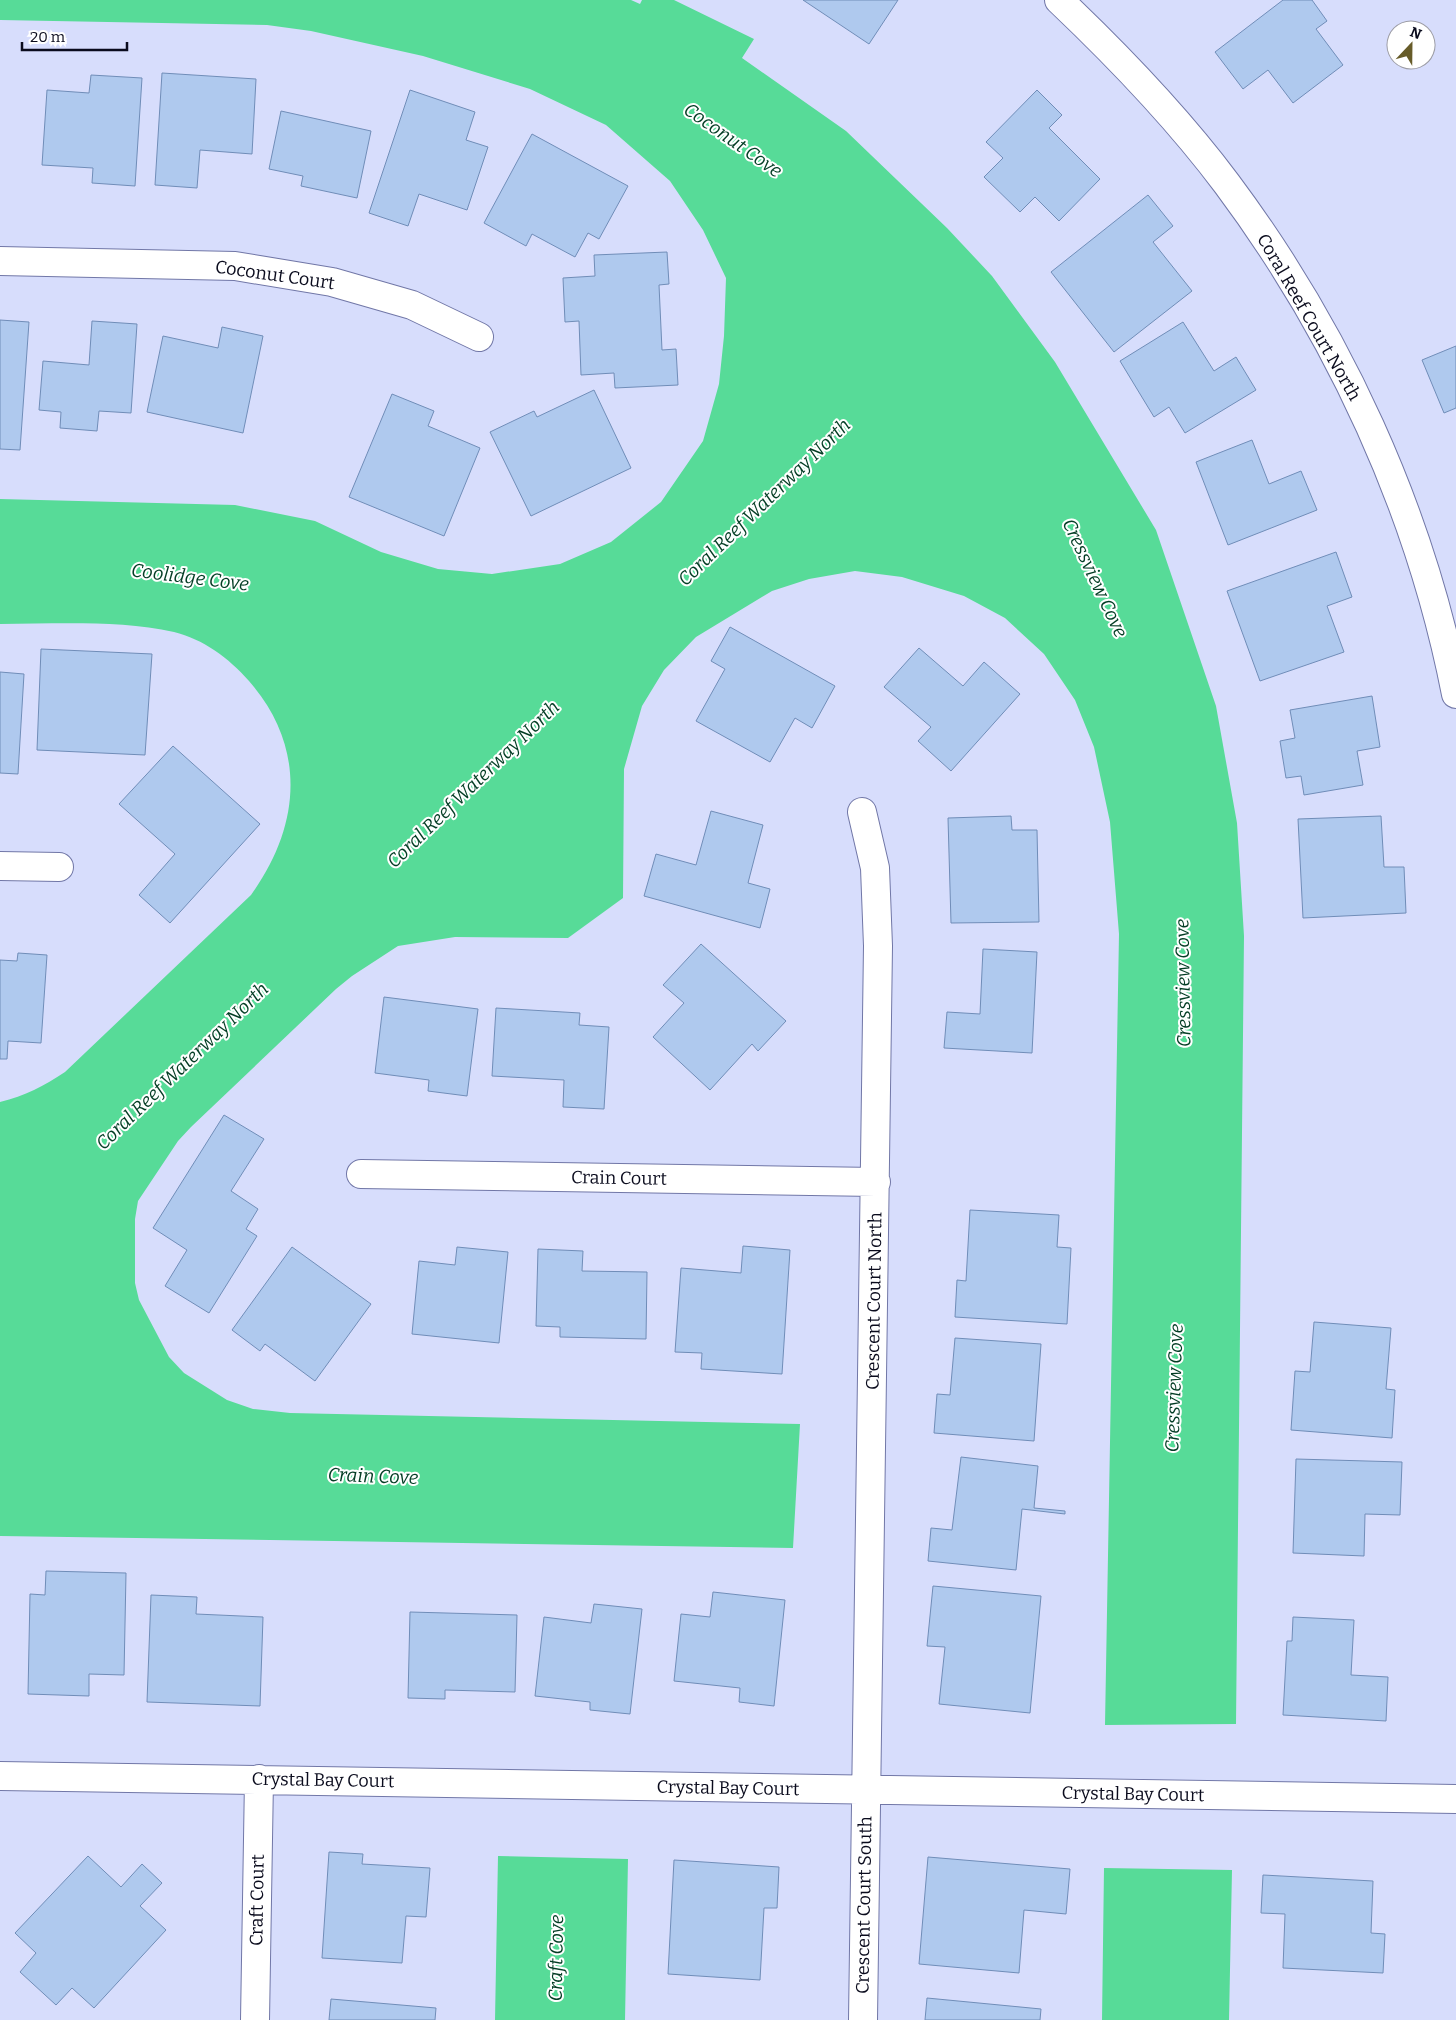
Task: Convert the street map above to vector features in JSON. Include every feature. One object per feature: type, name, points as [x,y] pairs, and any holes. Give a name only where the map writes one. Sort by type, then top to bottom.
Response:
[{"type":"street","name":"Coral Reef Court North","points":[[1059,0],[1139,80],[1183,129],[1227,183],[1292,280],[1346,376],[1389,473],[1424,570],[1456,694]]},
{"type":"street","name":"Coconut Court","points":[[0,261],[235,266],[254,269],[332,282],[412,305],[479,337]]},
{"type":"street","name":"Crescent Court North","points":[[862,812],[875,868],[878,920],[876,1182],[866,1791]]},
{"type":"street","points":[[0,866],[59,867]]},
{"type":"street","name":"Crain Court","points":[[361,1174],[876,1182]]},
{"type":"street","name":"Crystal Bay Court","points":[[0,1776],[1456,1799]]},
{"type":"street","name":"Craft Court","points":[[255,2020],[258,1779]]},
{"type":"street","name":"Crescent Court South","points":[[863,2020],[866,1791]]},
{"type":"water","points":[[0,0],[631,0],[640,4],[642,0],[674,0],[754,39],[742,58],[846,131],[947,228],[992,276],[1055,362],[1156,530],[1216,706],[1237,823],[1244,936],[1236,1724],[1105,1725],[1119,934],[1110,822],[1094,747],[1075,700],[1044,654],[1005,618],[964,596],[902,577],[855,571],[809,579],[772,591],[696,637],[664,670],[642,706],[624,769],[623,898],[568,938],[455,937],[398,946],[352,976],[336,989],[178,1141],[138,1201],[135,1219],[135,1283],[139,1300],[169,1357],[184,1373],[227,1400],[253,1409],[290,1413],[800,1424],[793,1548],[0,1536],[0,1102],[34,1090],[65,1072],[251,895],[268,869],[280,842],[288,814],[290,787],[288,760],[281,733],[268,706],[249,681],[215,650],[185,635],[153,628],[110,624],[0,624],[0,499],[235,505],[315,521],[381,552],[438,569],[492,574],[560,564],[611,542],[661,502],[703,441],[719,384],[724,336],[726,278],[703,230],[670,181],[606,125],[530,89],[423,56],[311,31],[267,25],[0,20]]},
{"type":"water","name":"Craft Cove","points":[[498,1856],[628,1859],[625,2020],[495,2020]]},
{"type":"water","points":[[1104,1868],[1232,1870],[1229,2020],[1102,2020]]},
{"type":"building","points":[[803,0],[898,0],[869,44]]},
{"type":"building","points":[[1283,0],[1312,0],[1327,21],[1316,29],[1343,65],[1293,103],[1268,70],[1243,89],[1215,52]]},
{"type":"building","points":[[162,73],[256,79],[252,154],[200,150],[197,188],[155,185]]},
{"type":"building","points":[[91,75],[142,78],[135,186],[92,183],[93,168],[42,165],[47,90],[89,93]]},
{"type":"building","points":[[410,90],[475,112],[466,140],[488,147],[467,210],[419,194],[408,226],[369,213]]},
{"type":"building","points":[[1037,90],[1062,115],[1049,128],[1100,179],[1059,221],[1035,197],[1020,212],[984,177],[1003,158],[986,142]]},
{"type":"building","points":[[281,111],[371,131],[357,198],[301,186],[303,176],[269,169]]},
{"type":"building","points":[[532,134],[628,186],[599,239],[588,233],[575,257],[532,234],[526,246],[484,223]]},
{"type":"building","points":[[1148,195],[1173,226],[1153,242],[1192,291],[1114,352],[1051,272]]},
{"type":"building","points":[[667,252],[669,284],[659,285],[662,350],[676,349],[678,385],[615,388],[614,373],[581,375],[579,321],[565,322],[563,278],[595,276],[594,255]]},
{"type":"building","points":[[0,320],[29,322],[20,450],[0,449]]},
{"type":"building","points":[[92,321],[137,324],[131,413],[99,411],[97,431],[60,428],[61,412],[39,410],[43,361],[89,365]]},
{"type":"building","points":[[1183,322],[1214,371],[1236,357],[1256,390],[1185,433],[1169,407],[1154,417],[1120,361]]},
{"type":"building","points":[[222,327],[263,336],[243,433],[147,412],[163,336],[218,348]]},
{"type":"building","points":[[1456,346],[1456,408],[1444,413],[1422,360]]},
{"type":"building","points":[[594,390],[631,468],[531,516],[490,432],[534,411],[537,417]]},
{"type":"building","points":[[392,394],[434,411],[428,426],[480,448],[444,536],[349,497]]},
{"type":"building","points":[[1252,440],[1269,484],[1301,471],[1317,510],[1228,545],[1196,462]]},
{"type":"building","points":[[1336,552],[1352,597],[1327,606],[1344,652],[1260,681],[1227,591]]},
{"type":"building","points":[[730,627],[835,686],[812,728],[795,718],[770,762],[696,721],[725,669],[711,661]]},
{"type":"building","points":[[919,648],[963,686],[984,662],[1020,694],[951,771],[918,741],[931,727],[884,687]]},
{"type":"building","points":[[41,649],[152,654],[145,755],[37,750]]},
{"type":"building","points":[[0,672],[24,674],[18,774],[0,773]]},
{"type":"building","points":[[1372,696],[1380,747],[1357,751],[1363,785],[1304,795],[1301,776],[1286,778],[1280,741],[1295,738],[1290,710]]},
{"type":"building","points":[[173,746],[260,824],[170,923],[139,895],[175,854],[119,804]]},
{"type":"building","points":[[711,811],[763,825],[748,883],[770,889],[760,928],[644,896],[656,854],[696,865]]},
{"type":"building","points":[[1011,816],[1012,830],[1037,830],[1039,922],[951,923],[948,818]]},
{"type":"building","points":[[1381,816],[1384,867],[1404,867],[1406,913],[1303,918],[1298,819]]},
{"type":"building","points":[[701,944],[786,1021],[758,1051],[752,1044],[710,1090],[653,1037],[684,1003],[663,985]]},
{"type":"building","points":[[983,949],[1037,952],[1032,1053],[944,1048],[947,1012],[980,1014]]},
{"type":"building","points":[[18,953],[47,955],[41,1043],[8,1041],[7,1059],[0,1059],[0,960],[17,961]]},
{"type":"building","points":[[384,997],[478,1009],[467,1096],[428,1091],[429,1080],[375,1073]]},
{"type":"building","points":[[496,1008],[580,1013],[579,1025],[609,1027],[604,1109],[563,1107],[564,1080],[492,1076]]},
{"type":"building","points":[[224,1115],[264,1139],[231,1191],[258,1209],[246,1229],[257,1236],[209,1313],[165,1286],[187,1250],[153,1228]]},
{"type":"building","points":[[970,1210],[1059,1215],[1057,1247],[1071,1248],[1067,1324],[955,1317],[957,1280],[966,1281]]},
{"type":"building","points":[[743,1246],[790,1250],[782,1374],[701,1369],[702,1353],[675,1352],[681,1268],[741,1273]]},
{"type":"building","points":[[292,1247],[371,1304],[315,1381],[265,1344],[260,1351],[232,1330]]},
{"type":"building","points":[[457,1247],[508,1252],[499,1343],[412,1334],[419,1261],[455,1265]]},
{"type":"building","points":[[538,1249],[583,1251],[582,1271],[647,1272],[646,1339],[560,1337],[560,1327],[536,1326]]},
{"type":"building","points":[[1314,1322],[1391,1328],[1386,1389],[1395,1390],[1392,1438],[1291,1430],[1295,1371],[1310,1372]]},
{"type":"building","points":[[955,1338],[1041,1344],[1034,1441],[934,1433],[937,1394],[950,1395]]},
{"type":"building","points":[[961,1457],[1038,1466],[1034,1508],[1065,1511],[1065,1514],[1022,1509],[1016,1570],[928,1561],[931,1528],[952,1530]]},
{"type":"building","points":[[1296,1459],[1402,1462],[1400,1515],[1365,1514],[1364,1556],[1293,1553]]},
{"type":"building","points":[[46,1571],[126,1573],[124,1675],[89,1674],[89,1696],[28,1694],[30,1594],[45,1595]]},
{"type":"building","points":[[933,1586],[1041,1596],[1030,1713],[939,1704],[945,1647],[927,1646]]},
{"type":"building","points":[[713,1592],[785,1600],[774,1706],[739,1702],[740,1688],[674,1681],[681,1614],[710,1617]]},
{"type":"building","points":[[151,1595],[197,1597],[196,1614],[263,1617],[260,1706],[147,1702]]},
{"type":"building","points":[[594,1604],[642,1609],[630,1714],[590,1710],[590,1702],[535,1696],[544,1617],[591,1623]]},
{"type":"building","points":[[410,1612],[517,1615],[515,1692],[445,1690],[445,1699],[408,1698]]},
{"type":"building","points":[[1293,1617],[1354,1620],[1351,1675],[1388,1677],[1386,1721],[1283,1715],[1287,1641],[1292,1641]]},
{"type":"building","points":[[329,1852],[363,1854],[362,1864],[430,1868],[426,1917],[406,1916],[402,1963],[322,1958]]},
{"type":"building","points":[[88,1856],[121,1887],[142,1864],[162,1883],[140,1906],[166,1930],[94,2008],[72,1988],[56,2005],[20,1972],[36,1953],[15,1933]]},
{"type":"building","points":[[928,1857],[1070,1869],[1066,1914],[1024,1910],[1019,1973],[919,1964]]},
{"type":"building","points":[[674,1860],[779,1867],[777,1908],[764,1908],[760,1980],[668,1974]]},
{"type":"building","points":[[1263,1875],[1373,1881],[1371,1933],[1385,1934],[1383,1973],[1283,1968],[1285,1914],[1261,1913]]},
{"type":"building","points":[[927,1998],[1041,2009],[1040,2020],[925,2020]]},
{"type":"building","points":[[331,1999],[436,2008],[435,2020],[329,2020]]},
{"type":"water label","name":"Coconut Cove","points":[[733,140]]},
{"type":"water label","name":"Coral Reef Waterway North","points":[[764,502]]},
{"type":"water label","name":"Coolidge Cove","points":[[190,577]]},
{"type":"water label","name":"Cressview Cove","points":[[1095,578]]},
{"type":"water label","name":"Coral Reef Waterway North","points":[[473,784]]},
{"type":"water label","name":"Cressview Cove","points":[[1183,983]]},
{"type":"water label","name":"Coral Reef Waterway North","points":[[182,1066]]},
{"type":"water label","name":"Cressview Cove","points":[[1174,1388]]},
{"type":"water label","name":"Crain Cove","points":[[373,1476]]}]
